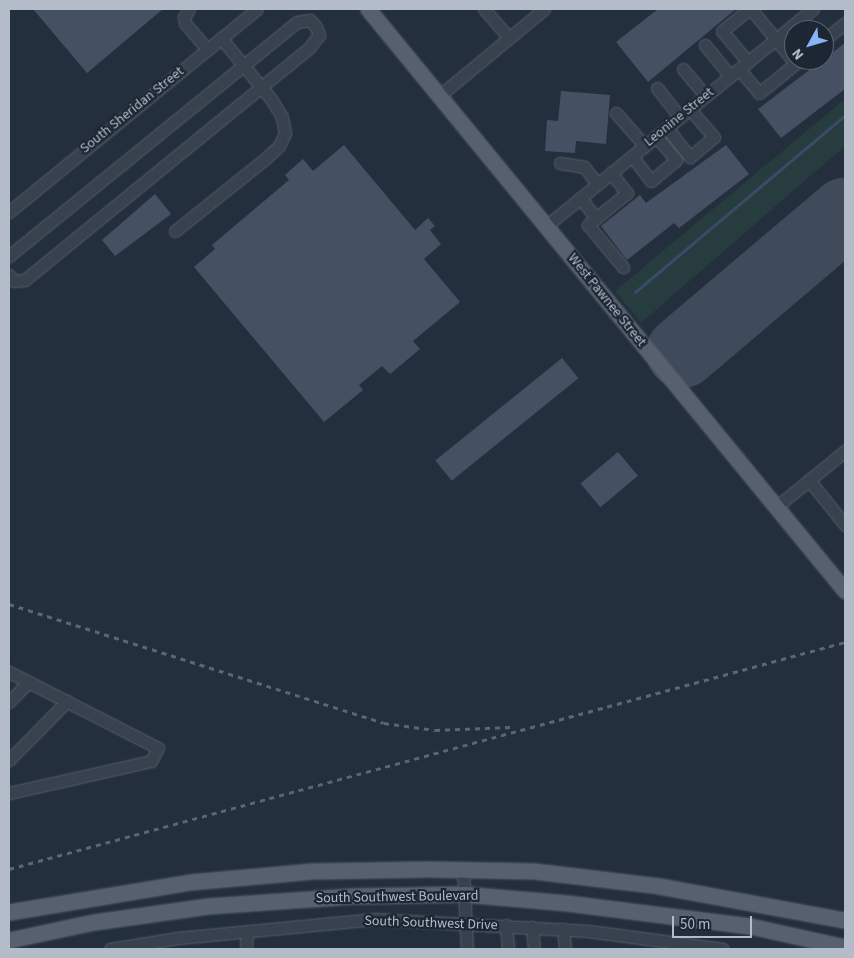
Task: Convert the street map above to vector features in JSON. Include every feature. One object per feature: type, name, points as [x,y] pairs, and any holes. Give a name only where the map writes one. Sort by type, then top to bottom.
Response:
[{"type":"main road","name":"West Pawnee Street","points":[[368,9],[845,591]]},
{"type":"main road","name":"South Southwest Boulevard","points":[[9,912],[190,882],[313,871],[463,870],[534,871],[659,886],[845,920]]},
{"type":"main road","name":"South Southwest Boulevard","points":[[9,940],[94,922],[208,906],[352,896],[464,894],[567,903],[750,926],[845,947]]},
{"type":"street","points":[[188,9],[184,17],[186,23],[207,50]]},
{"type":"street","name":"South Sheridan Street","points":[[9,212],[258,9]]},
{"type":"street","points":[[484,9],[509,38]]},
{"type":"street","points":[[440,96],[544,9]]},
{"type":"street","points":[[784,47],[750,9],[722,31],[759,93],[788,70]]},
{"type":"street","name":"Leonine Street","points":[[546,226],[776,39],[800,15],[813,9]]},
{"type":"street","points":[[9,256],[297,22],[310,20],[316,27],[318,35],[309,48],[24,280],[14,281],[9,275]]},
{"type":"street","points":[[834,32],[845,23]]},
{"type":"street","points":[[176,231],[278,146],[284,133],[282,117],[260,86],[221,38]]},
{"type":"street","points":[[705,45],[730,76]]},
{"type":"street","points":[[683,69],[706,96]]},
{"type":"street","points":[[657,88],[680,116]]},
{"type":"street","points":[[666,128],[690,157],[714,137],[690,109]]},
{"type":"street","points":[[616,113],[645,146]]},
{"type":"street","points":[[632,156],[651,181],[676,160],[656,136]]},
{"type":"street","points":[[560,163],[584,167],[598,184]]},
{"type":"street","points":[[611,173],[627,193],[588,224],[622,267]]},
{"type":"street","points":[[580,198],[596,218]]},
{"type":"street","points":[[776,507],[845,450]]},
{"type":"street","points":[[809,480],[845,525]]},
{"type":"street","points":[[9,672],[158,748],[151,760],[9,793]]},
{"type":"street","points":[[9,702],[28,682]]},
{"type":"street","points":[[9,760],[67,701]]},
{"type":"street","points":[[463,870],[467,949]]},
{"type":"street","name":"South Southwest Drive","points":[[110,949],[177,944],[194,937],[375,919],[465,922],[563,929],[723,949]]},
{"type":"street","points":[[506,925],[508,949]]},
{"type":"street","points":[[532,927],[534,949]]},
{"type":"street","points":[[563,929],[565,949]]},
{"type":"street","points":[[246,949],[247,932]]},
{"type":"street","points":[[194,937],[194,949]]},
{"type":"green space","points":[[845,99],[845,146],[641,323],[615,291]]},
{"type":"building","points":[[33,9],[163,9],[87,73]]},
{"type":"building","points":[[658,9],[736,9],[648,82],[616,42]]},
{"type":"building","points":[[845,43],[845,89],[781,138],[758,109],[809,70],[834,70],[834,51]]},
{"type":"building","points":[[561,91],[610,95],[606,144],[576,141],[575,153],[545,151],[547,120],[558,121]]},
{"type":"building","points":[[344,145],[415,230],[428,218],[435,226],[430,230],[441,244],[424,259],[460,302],[413,341],[420,349],[390,374],[382,366],[359,385],[363,390],[324,422],[194,267],[215,249],[212,245],[289,180],[285,175],[303,159],[313,171]]},
{"type":"building","points":[[726,145],[749,174],[679,228],[674,223],[627,260],[601,226],[640,195],[646,203]]},
{"type":"building","points":[[155,194],[171,214],[115,256],[102,240]]},
{"type":"building","points":[[562,358],[578,378],[452,481],[435,461]]},
{"type":"building","points":[[618,452],[638,476],[600,507],[580,483]]},
{"type":"waterway","points":[[635,292],[845,115]]},
{"type":"runway","points":[[682,352],[845,214]]},
{"type":"railway","points":[[9,604],[384,723],[435,730],[512,727]]},
{"type":"railway","points":[[9,869],[845,642]]}]
